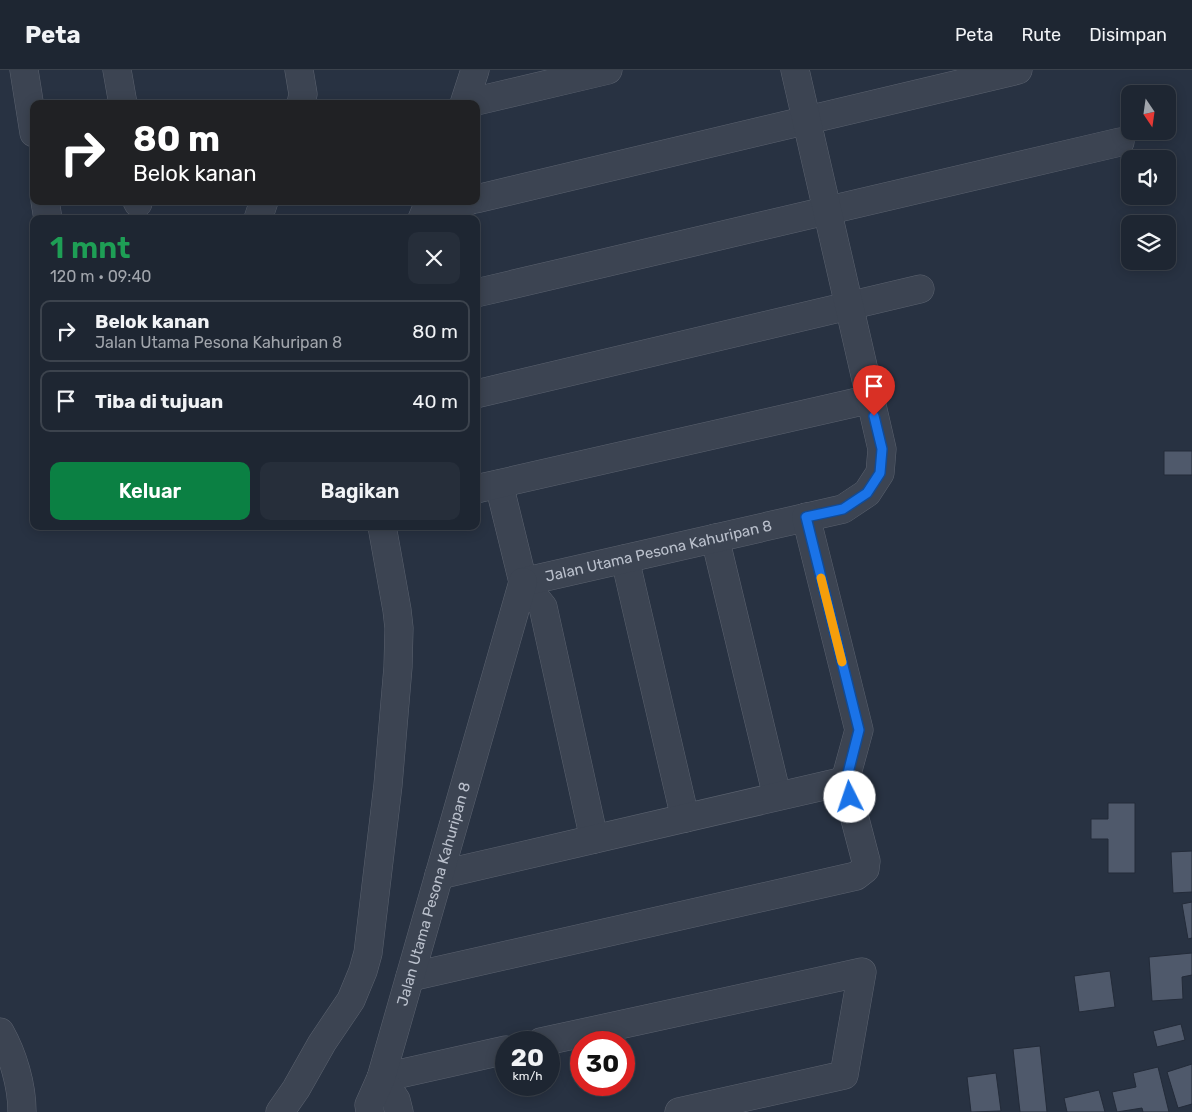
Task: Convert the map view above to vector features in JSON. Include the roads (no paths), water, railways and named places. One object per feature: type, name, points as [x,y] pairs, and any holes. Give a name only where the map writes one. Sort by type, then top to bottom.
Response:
[{"type":"street","points":[[24,70],[30,108]]},
{"type":"street","points":[[118,70],[122,100]]},
{"type":"street","points":[[299,70],[303,94],[302,100]]},
{"type":"street","points":[[465,100],[475,70]]},
{"type":"street","points":[[480,100],[608,70]]},
{"type":"street","name":"Jalan Utama Pesona Kahuripan 8","points":[[370,1112],[369,1105],[381,1078],[522,582],[843,509],[867,493],[880,473],[882,449],[795,70]]},
{"type":"street","points":[[480,198],[1018,70]]},
{"type":"street","points":[[480,292],[1120,142]]},
{"type":"street","points":[[424,215],[425,212],[452,205]]},
{"type":"street","points":[[480,393],[920,289]]},
{"type":"street","points":[[594,839],[543,606],[522,582],[488,487],[871,399]]},
{"type":"street","points":[[410,977],[856,876],[865,869],[866,860],[846,781],[859,730],[806,517]]},
{"type":"street","points":[[280,1112],[296,1089],[322,1042],[351,1000],[368,953],[388,784],[398,667],[399,628],[397,610],[383,530]]},
{"type":"street","points":[[715,538],[777,796]]},
{"type":"street","points":[[625,559],[685,818]]},
{"type":"street","points":[[439,875],[846,781]]},
{"type":"street","points":[[560,1038],[862,972],[844,1075],[679,1112]]},
{"type":"street","points":[[0,1032],[8,1046],[22,1097],[22,1112]]},
{"type":"street","points":[[399,1112],[396,1100],[381,1078],[495,1052]]}]
